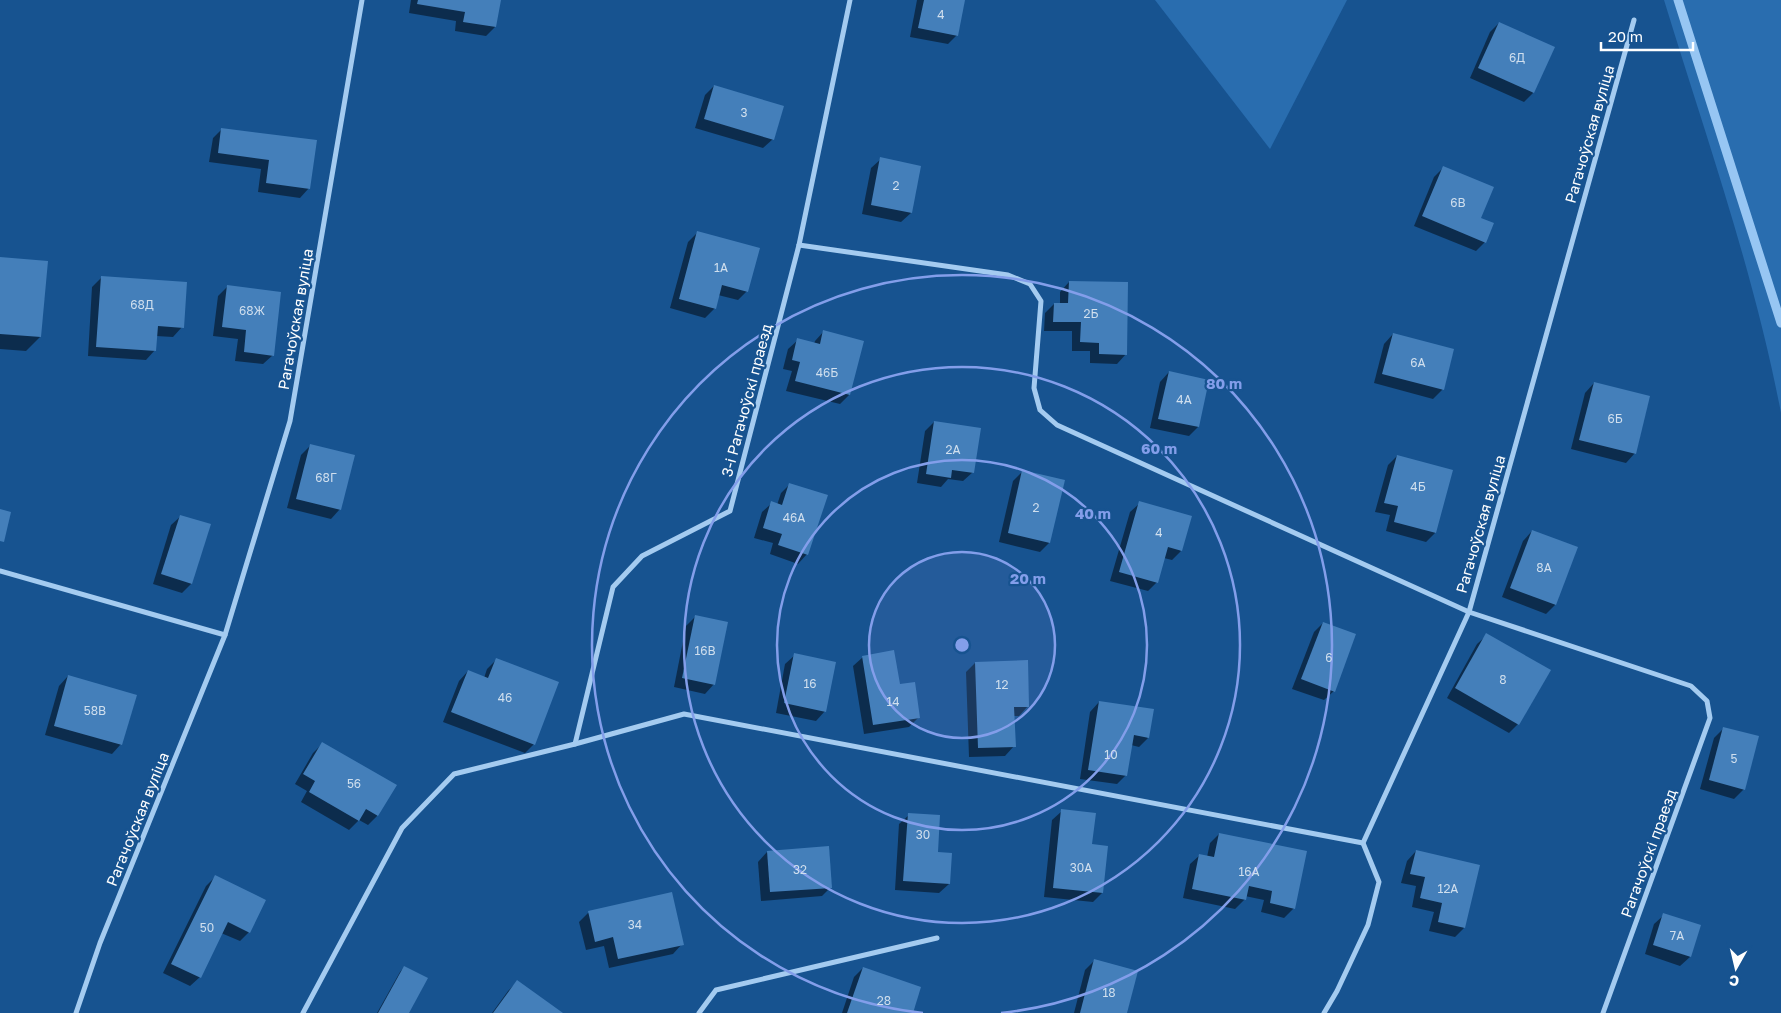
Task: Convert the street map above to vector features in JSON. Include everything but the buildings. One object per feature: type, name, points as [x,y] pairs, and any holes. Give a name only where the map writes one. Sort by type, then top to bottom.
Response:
[{"type":"street","name":"Рагачоўская вуліца","points":[[76,1013],[100,943],[225,635],[290,421],[362,0]]},
{"type":"street","name":"3-і Рагачоўскі праезд","points":[[575,744],[613,587],[642,556],[730,511],[799,245],[850,0]]},
{"type":"street","name":"Рагачоўская вуліца","points":[[1363,844],[1469,612],[1634,20]]},
{"type":"street","points":[[799,245],[1008,275],[1030,284],[1041,301],[1034,388],[1040,410],[1057,425],[1469,612]]},
{"type":"street","points":[[0,571],[225,635]]},
{"type":"street","name":"Рагачоўскі праезд","points":[[1469,612],[1691,686],[1707,700],[1710,718],[1603,1013]]},
{"type":"street","points":[[303,1013],[402,828],[454,774],[575,744],[684,714],[1363,844],[1379,882],[1368,925],[1338,991],[1324,1013]]},
{"type":"street","points":[[699,1013],[716,990],[938,938]]},
{"type":"shaded area","points":[[1155,0],[1347,0],[1270,149]]},
{"type":"shaded area","points":[[1664,0],[1781,0],[1781,413],[1770,360],[1743,256]]},
{"type":"waterway","points":[[1678,0],[1781,323]]}]
